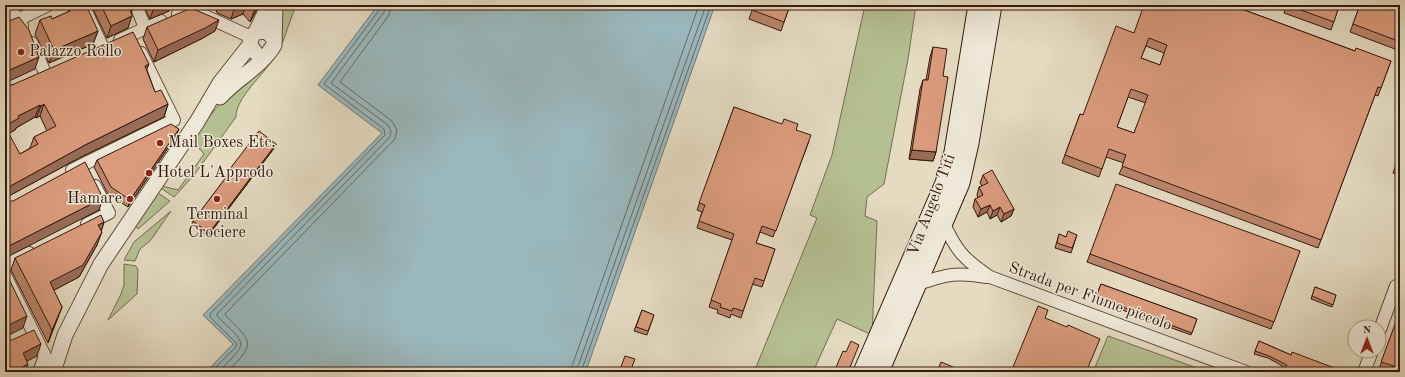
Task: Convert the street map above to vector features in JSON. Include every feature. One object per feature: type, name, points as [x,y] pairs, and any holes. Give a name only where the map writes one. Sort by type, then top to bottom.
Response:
[{"type":"main road","name":"Via Angelo Titi","points":[[862,372],[944,183],[953,152],[977,5]]},
{"type":"main road","name":"Via Angelo Titi","points":[[880,372],[961,183],[970,144],[993,5]]},
{"type":"street","points":[[8,5],[51,70],[32,79]]},
{"type":"street","points":[[5,26],[48,5]]},
{"type":"street","points":[[83,5],[97,50],[196,7],[252,38]]},
{"type":"street","points":[[136,5],[145,28]]},
{"type":"street","points":[[53,372],[65,335],[82,298],[101,264],[197,122],[220,83],[252,38],[269,5]]},
{"type":"street","points":[[197,122],[227,89],[262,60],[272,45],[276,5]]},
{"type":"street","points":[[252,38],[266,31],[272,45]]},
{"type":"street","points":[[64,174],[174,120],[132,34]]},
{"type":"street","points":[[252,38],[253,51],[258,54],[265,54],[272,45]]},
{"type":"street","points":[[75,230],[109,213],[84,164]]},
{"type":"street","name":"Strada per Fiume piccolo","points":[[944,224],[954,244],[966,260],[990,277],[1246,372]]},
{"type":"street","points":[[5,265],[40,247]]},
{"type":"street","points":[[918,284],[943,275],[962,273],[990,277]]},
{"type":"street","points":[[5,275],[45,356],[39,372]]},
{"type":"street","points":[[1384,319],[1396,286]]},
{"type":"street","points":[[19,338],[33,332]]},
{"type":"street","points":[[1364,372],[1369,359]]},
{"type":"green space","points":[[280,5],[296,5],[278,51]]},
{"type":"green space","points":[[865,5],[916,5],[908,59],[884,184],[867,197],[865,216],[877,221],[872,335],[837,319],[813,372],[754,372],[817,218],[810,215],[832,155]]},
{"type":"green space","points":[[274,58],[240,102],[236,117],[194,175],[174,197],[161,188],[162,186],[178,190],[204,154],[193,141],[208,118],[230,92]]},
{"type":"green space","points":[[158,193],[170,201],[138,229],[135,225]]},
{"type":"green space","points":[[171,211],[150,241],[140,249],[135,261],[124,260],[134,242]]},
{"type":"green space","points":[[124,264],[136,266],[138,270],[137,294],[108,320],[124,285]]},
{"type":"green space","points":[[1108,336],[1208,372],[1093,372]]},
{"type":"water","points":[[378,5],[715,5],[587,368],[583,372],[206,372],[233,344],[203,315],[382,133],[318,85]]},
{"type":"building","points":[[5,5],[11,5],[5,9]]},
{"type":"building","points":[[79,5],[86,5],[98,31],[54,50],[40,20],[51,16],[52,19]]},
{"type":"building","points":[[101,5],[129,5],[132,16],[111,26]]},
{"type":"building","points":[[251,5],[257,5],[255,9]]},
{"type":"building","points":[[754,5],[790,5],[784,22],[752,10]]},
{"type":"building","points":[[1144,5],[1240,5],[1239,8],[1355,51],[1356,48],[1391,61],[1381,88],[1378,87],[1321,240],[1122,166],[1126,155],[1109,149],[1102,169],[1065,155],[1080,114],[1083,115],[1116,26],[1134,33]],"holes":[[[1149,38],[1167,45],[1160,65],[1141,58]],[[1131,89],[1148,95],[1134,133],[1117,127]]]},
{"type":"building","points":[[1287,5],[1328,5],[1338,9],[1334,22]]},
{"type":"building","points":[[1360,5],[1400,5],[1400,36],[1398,41],[1353,24]]},
{"type":"building","points":[[191,8],[219,20],[158,50],[147,27]]},
{"type":"building","name":"Palazzo Rollo","points":[[19,17],[29,30],[39,57],[5,72],[5,19],[9,21]]},
{"type":"building","points":[[133,32],[149,64],[145,66],[155,92],[161,90],[168,104],[85,145],[5,189],[5,137],[9,134],[20,154],[38,144],[34,137],[56,126],[44,104],[18,116],[19,118],[10,123],[5,114],[5,84],[12,85]]},
{"type":"building","points":[[933,47],[947,49],[943,76],[948,77],[936,152],[912,150],[923,80],[928,80]]},
{"type":"building","points":[[734,107],[782,124],[784,119],[798,124],[796,130],[811,135],[776,231],[762,226],[756,243],[775,249],[764,281],[755,278],[743,311],[733,308],[732,311],[720,307],[721,304],[711,300],[734,234],[699,221],[705,205],[699,203]]},
{"type":"building","points":[[171,124],[179,129],[130,200],[111,187],[97,160]]},
{"type":"building","points":[[259,131],[276,144],[209,233],[193,221]]},
{"type":"building","points":[[1400,152],[1400,167],[1395,165]]},
{"type":"building","points":[[85,162],[103,198],[5,248],[5,199],[13,201]]},
{"type":"building","points":[[992,170],[1014,209],[1004,214],[1000,207],[993,211],[990,205],[981,209],[975,199],[983,195],[979,187],[988,183],[983,175]]},
{"type":"building","points":[[1116,184],[1300,251],[1274,322],[1090,254]]},
{"type":"building","points":[[101,215],[104,222],[98,225],[102,232],[83,265],[50,282],[62,307],[52,330],[15,258]]},
{"type":"building","points":[[1068,231],[1077,235],[1072,248],[1057,243],[1059,234],[1066,237]]},
{"type":"building","points":[[5,271],[27,316],[5,327]]},
{"type":"building","points":[[1101,284],[1197,319],[1192,333],[1096,297]]},
{"type":"building","points":[[1315,287],[1336,295],[1333,305],[1312,296]]},
{"type":"building","points":[[1038,306],[1048,310],[1045,318],[1067,327],[1068,325],[1100,339],[1086,372],[1011,372]]},
{"type":"building","points":[[642,310],[654,315],[648,331],[636,327]]},
{"type":"building","points":[[1400,311],[1400,368],[1381,362],[1382,359],[1387,359],[1387,346]]},
{"type":"building","points":[[34,330],[41,344],[23,353],[28,364],[13,372],[5,372],[5,339],[12,340]]},
{"type":"building","points":[[851,341],[859,345],[848,372],[834,372],[843,351],[846,352]]},
{"type":"building","points":[[1259,341],[1291,355],[1292,352],[1345,372],[1299,372],[1286,367],[1287,365],[1269,356],[1255,351]]},
{"type":"building","points":[[625,356],[635,359],[630,372],[619,372]]},
{"type":"building","points":[[941,362],[965,372],[937,372]]},
{"type":"place","name":"Palazzo Rollo","points":[[21,52]]},
{"type":"place","name":"Mail Boxes Etc.","points":[[160,143]]},
{"type":"place","name":"Hotel L'Approdo","points":[[149,173]]},
{"type":"place","name":"Hamare","points":[[130,199]]},
{"type":"place","name":"Terminal Crociere","points":[[217,199]]}]
